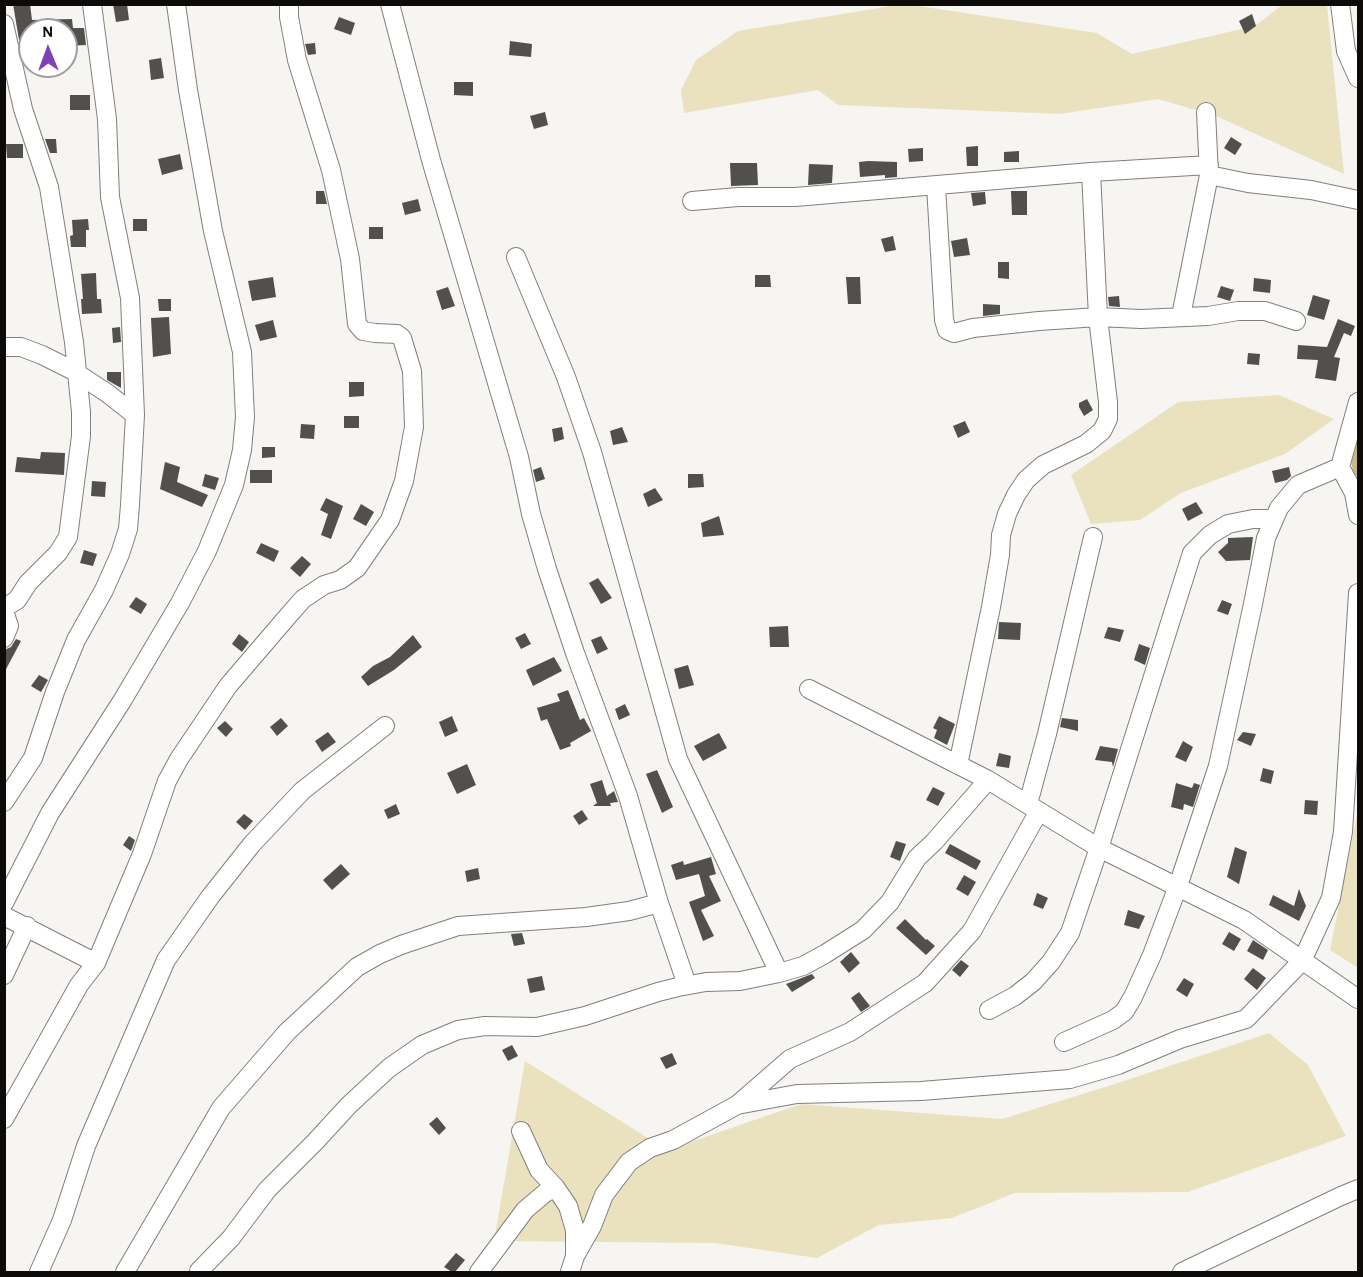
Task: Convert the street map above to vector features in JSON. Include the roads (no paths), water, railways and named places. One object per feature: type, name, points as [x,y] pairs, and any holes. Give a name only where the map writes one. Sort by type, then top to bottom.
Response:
[{"type":"street","points":[[4,802],[33,758],[55,692],[76,640],[104,590],[128,530],[135,415],[130,298],[110,197],[107,120],[92,4]]},
{"type":"street","points":[[4,903],[50,813],[122,701],[180,603],[207,551],[234,485],[242,450],[245,406],[242,352],[213,231],[188,90],[176,4]]},
{"type":"street","points":[[4,1119],[79,985],[96,963],[142,854],[167,781],[179,759],[228,686],[303,599],[324,585],[340,580],[357,568],[390,520],[404,481],[414,427],[412,371],[402,338],[397,334],[363,331],[357,324],[348,248],[331,170],[297,60],[289,17],[289,4]]},
{"type":"street","points":[[390,4],[431,160],[519,457],[531,514],[547,570],[628,796],[659,903],[687,985]]},
{"type":"street","points":[[1340,4],[1346,51],[1359,78]]},
{"type":"street","points":[[4,24],[23,109],[49,187],[78,374],[81,436],[68,537],[58,553],[28,583],[17,600],[4,610],[9,626],[4,638]]},
{"type":"street","points":[[1181,316],[1209,170],[1206,112]]},
{"type":"street","points":[[692,201],[738,196],[795,197],[1091,172],[1209,170],[1248,183],[1311,190],[1359,200]]},
{"type":"street","points":[[958,765],[991,607],[1001,535],[1007,514],[1026,480],[1043,465],[1086,444],[1102,431],[1108,420],[1098,317],[1091,172]]},
{"type":"street","points":[[936,186],[944,320],[947,330],[954,333],[972,328],[1098,317],[1141,319],[1208,316],[1238,311],[1266,311],[1296,321]]},
{"type":"street","points":[[516,257],[566,377],[592,452],[678,759],[779,973]]},
{"type":"street","points":[[4,333],[13,347],[42,355],[78,374],[135,415]]},
{"type":"street","points":[[1359,402],[1340,467],[1354,493],[1359,515]]},
{"type":"street","points":[[1064,1042],[1097,1029],[1124,1012],[1133,997],[1152,955],[1178,886],[1218,766],[1254,604],[1266,538],[1279,508],[1298,485],[1340,467]]},
{"type":"street","points":[[989,1010],[1015,996],[1051,962],[1070,933],[1100,848],[1192,553],[1210,535],[1228,524],[1253,519],[1274,519]]},
{"type":"street","points":[[572,1264],[592,1226],[604,1195],[629,1162],[650,1148],[673,1140],[737,1105],[790,1059],[850,1032],[926,982],[972,931],[1033,807],[1047,734],[1093,537]]},
{"type":"street","points":[[737,1105],[797,1094],[921,1091],[1070,1079],[1118,1065],[1180,1039],[1246,1019],[1302,961],[1331,898],[1343,832],[1359,593]]},
{"type":"street","points":[[809,689],[988,780],[1100,848],[1244,920],[1359,999]]},
{"type":"street","points":[[39,1272],[62,1220],[86,1146],[166,960],[210,897],[252,844],[302,791],[385,726]]},
{"type":"street","points":[[199,1271],[231,1238],[267,1190],[315,1143],[349,1105],[389,1068],[422,1045],[458,1030],[485,1026],[537,1027],[585,1017],[658,992],[687,985],[740,981],[803,966],[863,930],[890,902],[917,858],[934,842],[988,780]]},
{"type":"street","points":[[125,1272],[221,1108],[287,1032],[357,967],[400,945],[458,926],[586,917],[629,911],[659,903]]},
{"type":"street","points":[[4,916],[96,963]]},
{"type":"street","points":[[4,975],[27,926]]},
{"type":"street","points":[[521,1131],[539,1170],[568,1206],[576,1230],[572,1264]]},
{"type":"street","points":[[479,1272],[525,1210],[555,1187]]},
{"type":"street","points":[[1182,1272],[1359,1189]]}]
